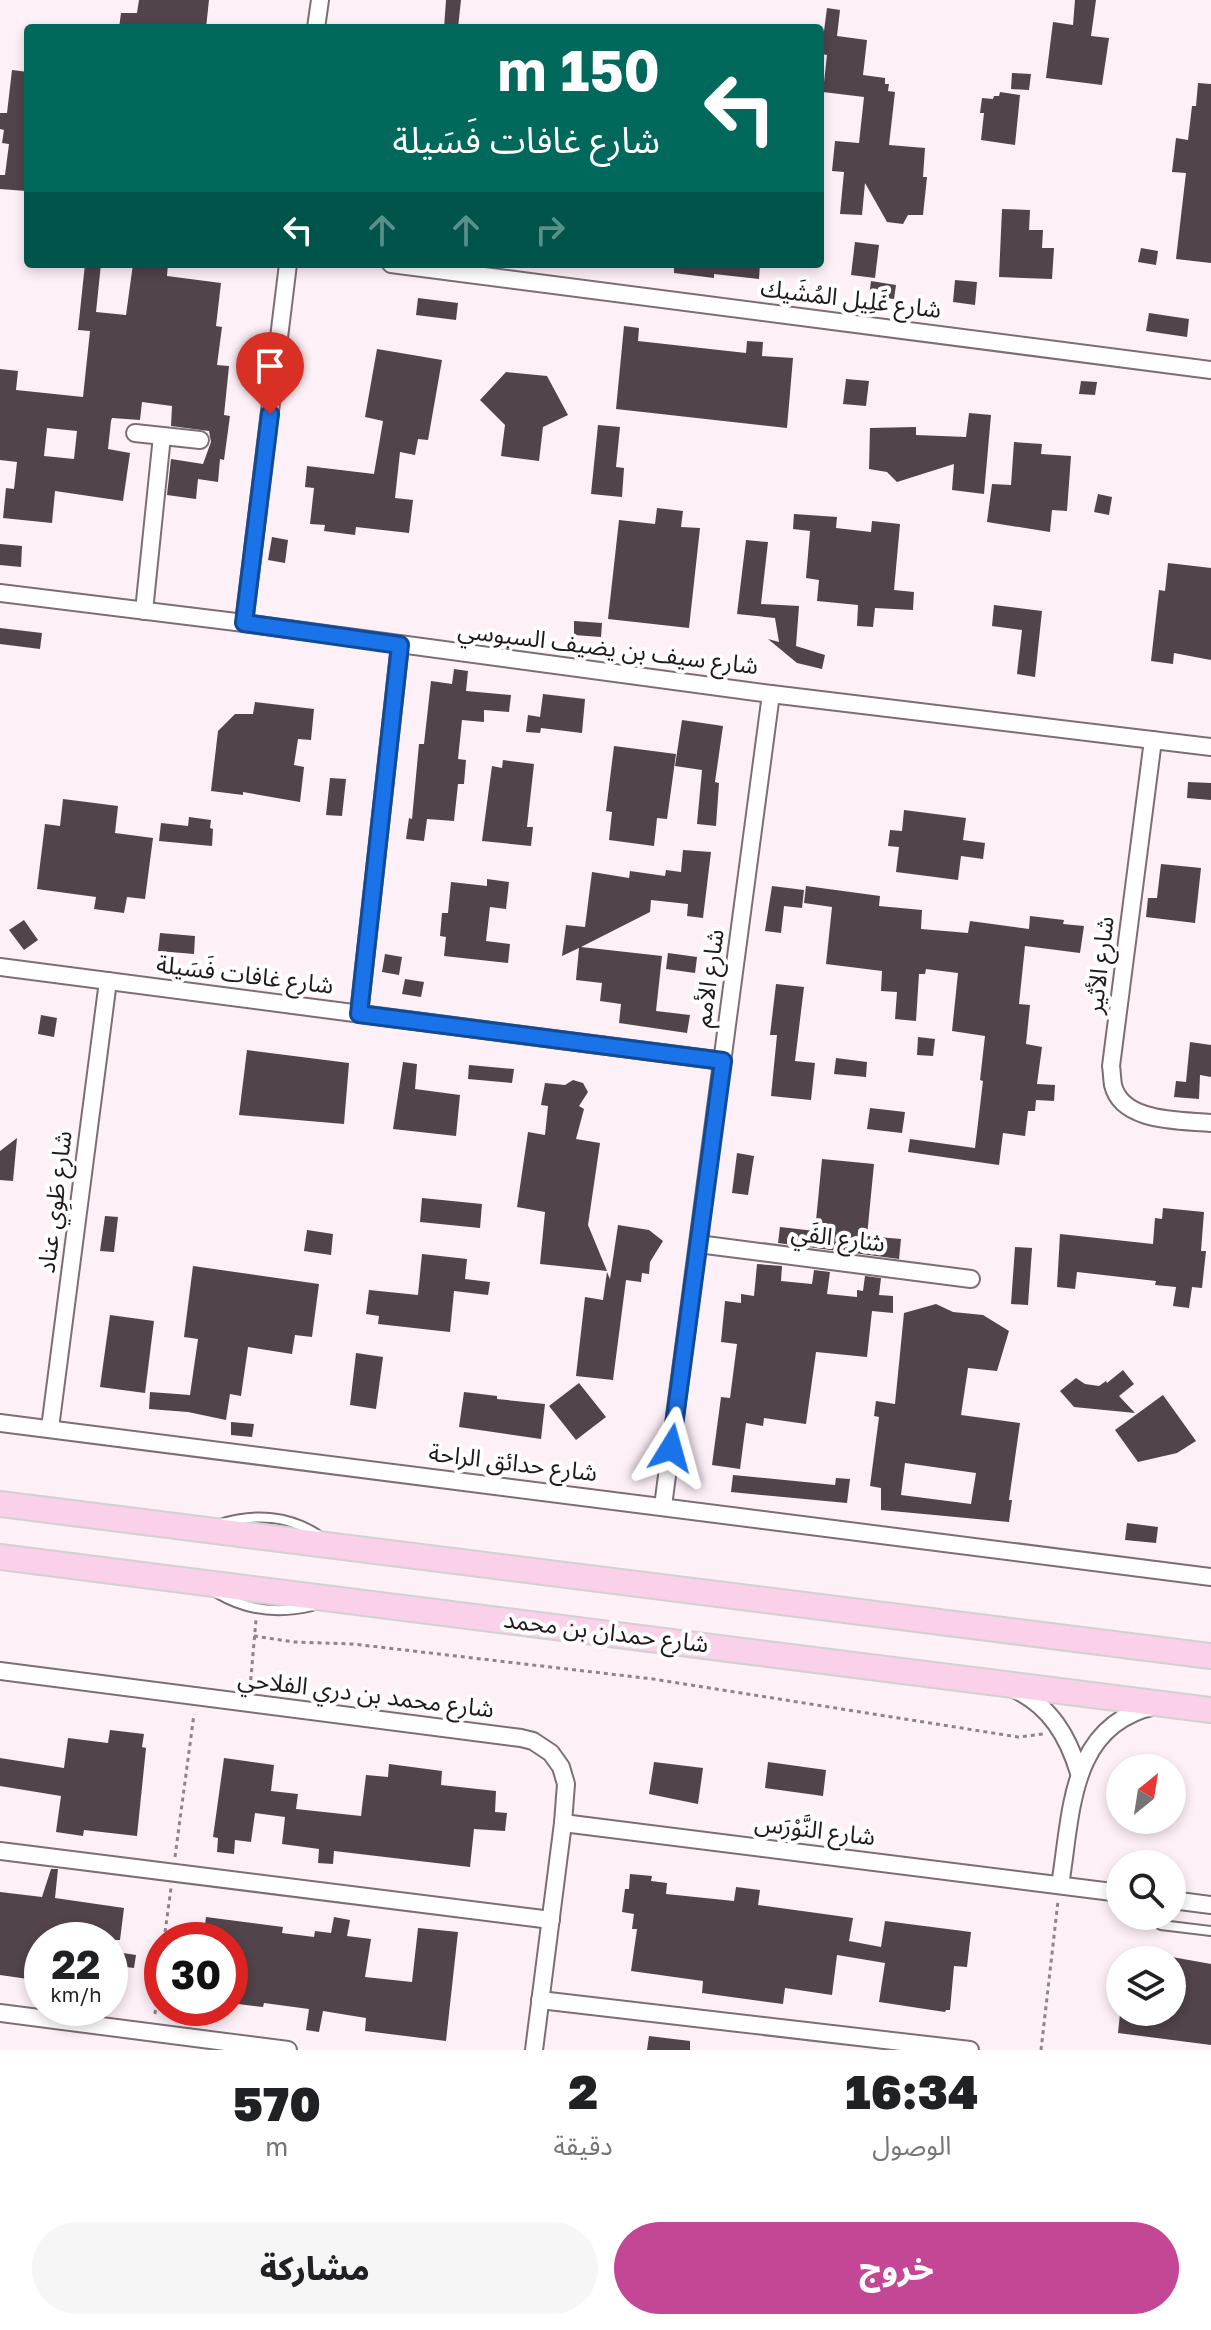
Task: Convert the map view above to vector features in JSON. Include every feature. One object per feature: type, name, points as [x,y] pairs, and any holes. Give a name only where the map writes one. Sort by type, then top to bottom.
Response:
[{"type":"main road","name":"شارع حمدان بن محمد","points":[[0,1504],[1211,1656]]},
{"type":"main road","name":"شارع حمدان بن محمد","points":[[0,1557],[1211,1710]]},
{"type":"street","points":[[317,24],[320,0]]},
{"type":"street","points":[[244,623],[288,268]]},
{"type":"street","name":"شارع غَلِيل المُشَيك","points":[[422,268],[1211,370]]},
{"type":"street","points":[[135,433],[200,440]]},
{"type":"street","points":[[144,611],[162,436]]},
{"type":"street","name":"شارع سيف بن يضيف السبوسي","points":[[0,593],[771,694],[1211,747]]},
{"type":"street","points":[[359,1014],[400,645]]},
{"type":"street","name":"شارع الأمم","points":[[663,1506],[771,694]]},
{"type":"street","name":"شارع الأثير","points":[[1153,740],[1111,1066],[1113,1088],[1128,1106],[1148,1115],[1211,1123]]},
{"type":"street","name":"شارع غافات فَسَيلة","points":[[0,967],[723,1061]]},
{"type":"street","name":"شارع طَوِي عناد","points":[[50,1428],[108,981]]},
{"type":"street","name":"شارع الفَي","points":[[698,1244],[971,1279]]},
{"type":"street","name":"شارع حدائق الراحة","points":[[0,1423],[1211,1577]]},
{"type":"street","name":"شارع محمد بن دري الفلاحي","points":[[0,1671],[533,1741],[551,1753],[566,1784],[534,2050]]},
{"type":"street","points":[[1002,1683],[1026,1695],[1061,1728],[1079,1773]]},
{"type":"street","points":[[1060,1885],[1079,1773],[1086,1755],[1105,1730],[1128,1715],[1165,1704]]},
{"type":"street","name":"شارع النَّوْرَس","points":[[563,1823],[1106,1891]]},
{"type":"street","points":[[0,1851],[551,1920]]},
{"type":"street","points":[[1186,1902],[1211,1905]]},
{"type":"street","points":[[540,2000],[970,2050]]},
{"type":"street","points":[[0,2013],[288,2050]]},
{"type":"lane","points":[[200,1582],[223,1596],[257,1609],[292,1610],[331,1598]]},
{"type":"lane","points":[[1186,1928],[1211,1931]]},
{"type":"path","points":[[249,1702],[257,1609]]},
{"type":"path","points":[[254,1636],[294,1642],[353,1644],[653,1679],[1018,1737],[1041,1735],[1061,1728]]},
{"type":"path","points":[[166,1922],[195,1709]]},
{"type":"path","points":[[1041,2050],[1060,1885]]},
{"type":"path","points":[[152,2033],[153,2026]]},
{"type":"building","points":[[139,0],[209,0],[206,24],[120,24],[121,13],[137,13]]},
{"type":"building","points":[[446,0],[461,0],[458,24],[444,24]]},
{"type":"building","points":[[1075,0],[1096,0],[1091,36],[1109,38],[1102,85],[1046,78],[1053,22],[1073,25]]},
{"type":"building","points":[[827,8],[840,10],[837,36],[867,40],[863,75],[885,78],[885,84],[889,84],[888,91],[895,92],[889,145],[925,148],[923,177],[927,177],[923,215],[908,215],[903,224],[887,222],[865,183],[862,215],[840,214],[844,172],[832,171],[835,141],[859,143],[864,97],[824,92],[827,55],[824,54]]},
{"type":"building","points":[[12,70],[24,72],[24,191],[0,189],[0,175],[5,175],[9,144],[2,143],[4,130],[0,129],[0,113],[7,113]]},
{"type":"building","points":[[1012,73],[1031,74],[1029,90],[1011,89]]},
{"type":"building","points":[[1198,83],[1211,84],[1211,263],[1176,259],[1186,173],[1172,172],[1176,138],[1188,140]]},
{"type":"building","points":[[1000,92],[1020,95],[1015,145],[981,140],[982,98],[993,99]]},
{"type":"building","points":[[1002,209],[1030,210],[1029,230],[1043,230],[1042,248],[1054,248],[1052,279],[999,277]]},
{"type":"building","points":[[855,242],[879,245],[875,278],[851,275]]},
{"type":"building","points":[[1141,248],[1158,251],[1156,265],[1138,262]]},
{"type":"building","points":[[85,268],[101,268],[96,312],[126,315],[132,268],[168,268],[167,276],[221,283],[216,326],[222,327],[217,365],[229,366],[224,415],[230,416],[218,482],[198,479],[196,499],[167,495],[171,459],[203,464],[211,442],[209,431],[171,426],[172,406],[142,402],[140,420],[112,418],[111,421],[108,449],[130,453],[123,501],[55,491],[52,523],[3,518],[6,488],[14,489],[17,462],[0,460],[0,369],[18,371],[16,390],[83,397],[90,331],[78,330]],"holes":[[[47,428],[77,431],[74,459],[44,456]]]},
{"type":"building","points":[[674,268],[760,268],[759,279],[674,273]]},
{"type":"building","points":[[955,280],[977,282],[975,305],[953,302]]},
{"type":"building","points":[[871,281],[896,285],[894,299],[869,296]]},
{"type":"building","points":[[418,298],[458,303],[456,320],[416,315]]},
{"type":"building","points":[[1149,313],[1189,319],[1187,337],[1146,331]]},
{"type":"building","points":[[624,326],[639,328],[638,341],[746,353],[747,341],[763,342],[762,356],[793,358],[787,428],[616,409]]},
{"type":"building","points":[[377,349],[442,360],[428,440],[418,439],[415,455],[400,452],[395,498],[413,500],[409,533],[356,527],[355,535],[324,531],[325,525],[310,524],[314,488],[305,487],[307,466],[374,474],[383,421],[365,417]]},
{"type":"building","points":[[506,372],[547,376],[568,415],[543,427],[539,461],[501,456],[505,425],[480,400]]},
{"type":"building","points":[[846,379],[869,381],[866,406],[843,404]]},
{"type":"building","points":[[1081,381],[1097,382],[1095,395],[1079,394]]},
{"type":"building","points":[[969,413],[991,415],[984,494],[952,490],[954,464],[897,482],[887,472],[869,469],[870,428],[916,427],[916,435],[966,437]]},
{"type":"building","points":[[598,425],[620,427],[616,467],[624,468],[622,497],[591,494]]},
{"type":"building","points":[[1014,442],[1042,444],[1041,454],[1071,456],[1067,511],[1052,510],[1050,532],[987,522],[992,484],[1011,485]]},
{"type":"building","points":[[1098,494],[1112,497],[1109,515],[1094,512]]},
{"type":"building","points":[[657,508],[683,511],[681,527],[700,528],[689,628],[608,619],[619,520],[655,524]]},
{"type":"building","points":[[794,514],[837,517],[836,528],[871,532],[872,521],[900,524],[894,590],[914,592],[913,610],[875,608],[873,627],[857,626],[858,605],[817,601],[819,580],[806,578],[810,531],[793,529]]},
{"type":"building","points":[[272,537],[288,540],[285,563],[268,560]]},
{"type":"building","points":[[746,540],[768,542],[761,604],[799,606],[796,646],[825,655],[822,669],[797,663],[768,639],[779,642],[775,618],[737,614]]},
{"type":"building","points":[[0,544],[22,546],[21,567],[0,565]]},
{"type":"building","points":[[1168,563],[1211,568],[1211,660],[1174,653],[1173,664],[1151,661],[1159,590],[1165,591]]},
{"type":"building","points":[[994,605],[1042,611],[1035,677],[1017,674],[1022,630],[992,626]]},
{"type":"building","points":[[574,621],[602,623],[601,637],[574,635]]},
{"type":"building","points":[[0,628],[42,633],[40,649],[0,644]]},
{"type":"building","points":[[454,669],[468,671],[466,691],[511,695],[509,712],[484,710],[484,722],[462,720],[458,759],[466,760],[464,784],[458,784],[454,821],[427,819],[424,841],[406,839],[409,818],[412,819],[419,744],[424,744],[431,681],[452,684]]},
{"type":"building","points":[[543,694],[585,699],[582,733],[541,728],[540,733],[526,732],[528,715],[540,717]]},
{"type":"building","points":[[255,702],[314,709],[311,740],[298,739],[294,765],[304,767],[300,802],[243,792],[243,795],[211,791],[218,731],[235,714],[253,714]]},
{"type":"building","points":[[682,720],[723,726],[715,782],[719,783],[716,826],[697,824],[702,770],[675,766]]},
{"type":"building","points":[[614,746],[676,754],[667,819],[657,818],[654,846],[609,840],[612,812],[606,811]]},
{"type":"building","points":[[503,760],[534,764],[527,827],[533,827],[531,846],[482,841],[492,766],[502,768]]},
{"type":"building","points":[[330,778],[346,779],[342,816],[326,815]]},
{"type":"building","points":[[1188,782],[1211,783],[1211,800],[1187,798]]},
{"type":"building","points":[[63,799],[118,806],[115,833],[153,838],[145,899],[127,897],[124,913],[94,909],[96,897],[37,889],[45,824],[60,826]]},
{"type":"building","points":[[904,810],[966,818],[963,840],[985,843],[983,859],[961,856],[958,880],[896,872],[899,847],[888,846],[890,830],[902,831]]},
{"type":"building","points":[[189,817],[211,820],[212,846],[159,841],[161,823],[188,826]]},
{"type":"building","points":[[683,850],[711,852],[703,918],[687,916],[688,904],[651,900],[650,912],[581,947],[662,956],[656,1011],[690,1015],[687,1033],[619,1023],[621,1004],[600,1001],[602,983],[576,980],[579,948],[562,956],[566,925],[585,927],[592,872],[629,878],[630,871],[665,876],[666,870],[681,872]]},
{"type":"building","points":[[1161,864],[1201,868],[1195,923],[1146,917],[1148,898],[1157,898]]},
{"type":"building","points":[[487,879],[509,882],[506,909],[490,907],[486,941],[510,944],[508,963],[444,956],[446,937],[440,936],[442,913],[448,913],[451,882],[487,886]]},
{"type":"building","points":[[772,886],[804,890],[802,908],[784,906],[781,933],[765,931]]},
{"type":"building","points":[[806,886],[880,896],[879,906],[922,910],[921,929],[968,933],[970,921],[1029,929],[1030,916],[1084,926],[1080,953],[1025,946],[1019,1004],[1030,1005],[1026,1044],[1042,1047],[1037,1084],[1055,1085],[1054,1101],[1036,1100],[1035,1111],[1028,1111],[1025,1136],[1003,1133],[999,1165],[908,1152],[910,1139],[975,1148],[985,1036],[952,1031],[958,973],[926,969],[925,974],[919,974],[916,1021],[895,1019],[897,992],[881,991],[882,971],[826,964],[832,907],[804,903]]},
{"type":"building","points":[[24,920],[38,940],[24,950],[9,930]]},
{"type":"building","points":[[160,933],[195,936],[194,954],[158,951]]},
{"type":"building","points":[[668,953],[697,957],[695,973],[666,969]]},
{"type":"building","points":[[385,954],[402,957],[399,975],[382,972]]},
{"type":"building","points":[[405,979],[424,982],[421,997],[402,994]]},
{"type":"building","points":[[776,984],[804,987],[795,1061],[815,1063],[811,1100],[771,1096],[777,1035],[770,1035]]},
{"type":"building","points":[[41,1015],[57,1018],[54,1037],[38,1034]]},
{"type":"building","points":[[918,1037],[935,1039],[933,1056],[917,1055]]},
{"type":"building","points":[[1190,1042],[1211,1045],[1211,1077],[1200,1075],[1199,1099],[1174,1097],[1176,1081],[1186,1082]]},
{"type":"building","points":[[247,1050],[349,1063],[344,1124],[239,1115]]},
{"type":"building","points":[[836,1058],[867,1062],[866,1077],[834,1074]]},
{"type":"building","points":[[403,1062],[417,1064],[415,1089],[460,1095],[456,1136],[393,1129]]},
{"type":"building","points":[[469,1065],[514,1069],[512,1083],[468,1079]]},
{"type":"building","points":[[573,1080],[583,1083],[588,1092],[579,1106],[584,1109],[576,1139],[600,1143],[588,1225],[607,1271],[540,1264],[545,1212],[517,1207],[528,1132],[545,1135],[548,1106],[541,1105],[545,1083],[565,1085]]},
{"type":"building","points":[[870,1108],[905,1112],[902,1133],[867,1129]]},
{"type":"building","points":[[17,1138],[13,1181],[0,1180],[0,1151]]},
{"type":"building","points":[[737,1153],[754,1156],[748,1195],[732,1193]]},
{"type":"building","points":[[822,1159],[874,1164],[867,1236],[901,1239],[899,1259],[778,1243],[780,1227],[815,1231]]},
{"type":"building","points":[[422,1198],[482,1204],[480,1228],[420,1222]]},
{"type":"building","points":[[1163,1208],[1204,1212],[1201,1251],[1206,1251],[1202,1288],[1192,1287],[1189,1308],[1173,1306],[1176,1287],[1155,1285],[1156,1281],[1077,1272],[1075,1289],[1057,1287],[1060,1234],[1153,1244],[1155,1218],[1162,1219]]},
{"type":"building","points":[[105,1216],[118,1217],[114,1252],[100,1251]]},
{"type":"building","points":[[618,1225],[649,1230],[663,1241],[650,1262],[649,1274],[642,1273],[641,1282],[626,1280],[613,1380],[576,1376],[585,1297],[603,1300],[607,1272],[610,1279]]},
{"type":"building","points":[[307,1230],[333,1234],[331,1255],[304,1251]]},
{"type":"building","points":[[1015,1247],[1032,1248],[1028,1305],[1011,1304]]},
{"type":"building","points":[[422,1254],[467,1259],[465,1279],[490,1282],[488,1295],[454,1291],[450,1332],[378,1324],[379,1316],[366,1314],[369,1290],[418,1295]]},
{"type":"building","points":[[757,1264],[782,1266],[781,1281],[812,1284],[814,1270],[830,1272],[827,1294],[857,1297],[857,1290],[863,1291],[865,1276],[881,1278],[879,1295],[893,1296],[893,1313],[872,1311],[867,1357],[816,1352],[806,1424],[764,1418],[763,1426],[746,1423],[740,1469],[712,1465],[721,1397],[730,1398],[737,1344],[721,1342],[725,1301],[741,1303],[741,1294],[754,1296]]},
{"type":"building","points":[[193,1266],[319,1284],[312,1337],[295,1335],[292,1354],[248,1347],[241,1396],[230,1394],[226,1420],[188,1412],[149,1409],[150,1392],[190,1395],[198,1339],[184,1337]]},
{"type":"building","points":[[936,1304],[953,1312],[983,1315],[1009,1331],[997,1371],[968,1368],[961,1415],[1020,1423],[1009,1500],[1012,1500],[1009,1522],[881,1510],[881,1488],[870,1486],[879,1417],[874,1416],[876,1401],[895,1404],[904,1313]],"holes":[[[905,1463],[976,1473],[971,1504],[901,1495]]]},
{"type":"building","points":[[110,1315],[154,1321],[145,1393],[100,1387]]},
{"type":"building","points":[[356,1353],[383,1357],[376,1409],[350,1405]]},
{"type":"building","points":[[1123,1370],[1134,1384],[1119,1396],[1135,1413],[1074,1407],[1060,1391],[1076,1378],[1085,1384],[1099,1386]]},
{"type":"building","points":[[579,1383],[606,1417],[576,1440],[549,1406]]},
{"type":"building","points":[[464,1392],[545,1404],[541,1439],[459,1427]]},
{"type":"building","points":[[1163,1395],[1196,1441],[1177,1453],[1138,1462],[1115,1430]]},
{"type":"building","points":[[231,1422],[254,1424],[252,1437],[231,1435]]},
{"type":"building","points":[[733,1475],[835,1485],[836,1478],[850,1479],[847,1503],[731,1492]]},
{"type":"building","points":[[1127,1523],[1158,1527],[1156,1543],[1125,1540]]},
{"type":"building","points":[[110,1730],[144,1734],[142,1747],[146,1748],[137,1836],[84,1830],[83,1836],[56,1832],[61,1796],[0,1786],[0,1758],[64,1768],[68,1738],[108,1743]]},
{"type":"building","points":[[224,1758],[274,1765],[271,1791],[298,1794],[296,1809],[361,1816],[366,1775],[388,1777],[389,1764],[442,1771],[441,1785],[496,1791],[495,1812],[507,1813],[505,1831],[474,1829],[470,1867],[334,1851],[333,1864],[318,1863],[319,1849],[282,1844],[285,1817],[255,1813],[251,1842],[235,1840],[234,1854],[217,1852],[218,1838],[213,1837]]},
{"type":"building","points":[[654,1762],[703,1768],[698,1804],[649,1794]]},
{"type":"building","points":[[768,1762],[826,1770],[823,1796],[765,1788]]},
{"type":"building","points":[[51,1869],[58,1869],[55,1898],[124,1908],[122,1922],[24,1922],[24,1978],[0,1975],[0,1892],[42,1897]]},
{"type":"building","points":[[630,1874],[652,1876],[651,1881],[667,1883],[666,1894],[734,1901],[736,1887],[760,1890],[758,1905],[853,1918],[849,1941],[881,1947],[885,1921],[971,1932],[967,1967],[954,1966],[950,2010],[945,2012],[879,2002],[885,1963],[837,1955],[832,1995],[785,1988],[783,2004],[702,1993],[703,1981],[631,1971],[637,1929],[632,1929],[634,1914],[622,1912]]},
{"type":"building","points":[[206,1917],[244,1922],[205,1922]]},
{"type":"building","points":[[334,1917],[350,1920],[347,1936],[371,1939],[365,1977],[412,1982],[418,1928],[458,1932],[446,2041],[365,2031],[366,2018],[323,2011],[319,2032],[306,2030],[309,2009],[264,2003],[263,2007],[248,2005],[248,1922],[283,1927],[282,1933],[314,1937],[315,1931],[331,1933]]},
{"type":"building","points":[[128,1954],[136,1955],[134,1968],[128,1967]]},
{"type":"building","points":[[1186,1960],[1211,1964],[1211,2045],[1118,2033],[1119,2026],[1186,2026]]},
{"type":"building","points":[[649,2036],[690,2041],[690,2050],[647,2050]]},
{"type":"route","points":[[270,414],[244,623],[400,645],[359,1014],[723,1061],[671,1448]]}]
